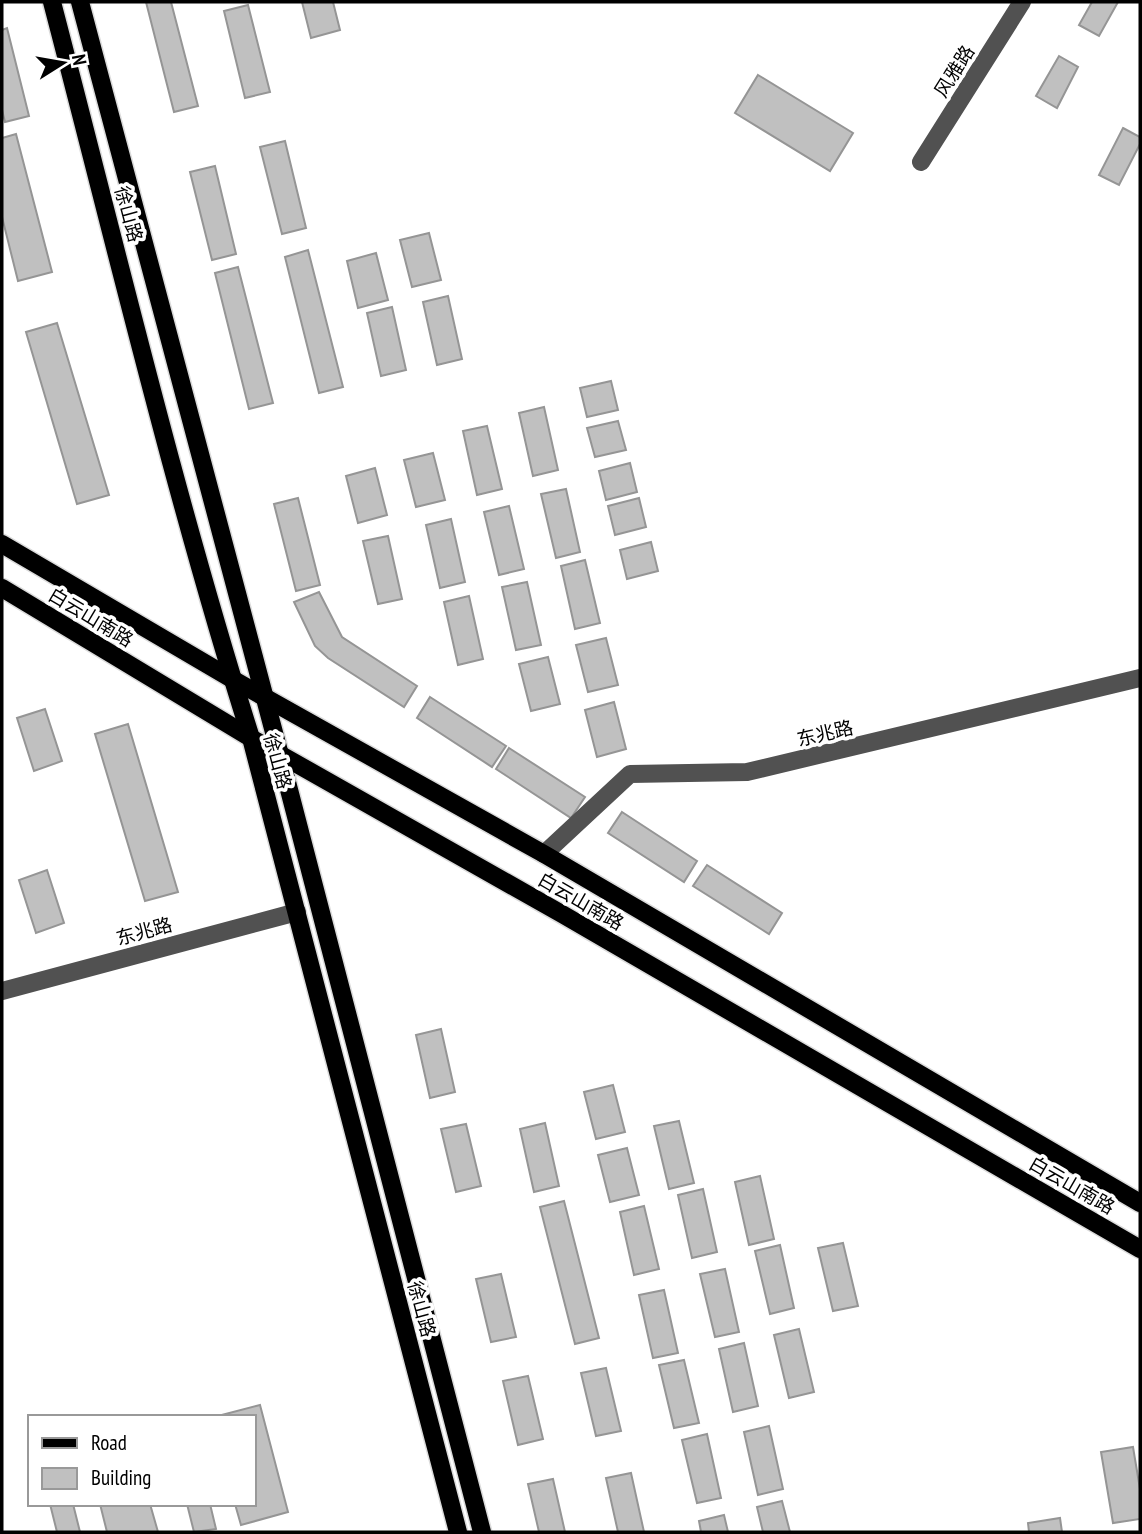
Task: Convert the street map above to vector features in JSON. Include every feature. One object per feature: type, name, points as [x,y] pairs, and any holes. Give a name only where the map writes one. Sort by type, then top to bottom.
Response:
[{"type":"main road","name":"徐山路","points":[[52,2],[157,405],[232,679],[251,738],[458,1532]]},
{"type":"main road","name":"徐山路","points":[[80,2],[482,1532]]},
{"type":"main road","name":"白云山南路","points":[[2,544],[265,698],[544,854],[1140,1203]]},
{"type":"main road","name":"白云山南路","points":[[2,588],[280,755],[872,1092],[1140,1249]]},
{"type":"street","name":"风雅路","points":[[921,162],[1022,2]]},
{"type":"street","name":"东兆路","points":[[544,854],[629,774],[747,772],[1140,678]]},
{"type":"street","name":"东兆路","points":[[2,991],[297,912]]},
{"type":"building","points":[[146,2],[171,2],[198,106],[174,112]]},
{"type":"building","points":[[302,2],[333,2],[340,30],[311,38]]},
{"type":"building","points":[[1092,2],[1118,2],[1099,36],[1079,25]]},
{"type":"building","points":[[248,5],[270,92],[245,98],[224,11]]},
{"type":"building","points":[[7,28],[29,116],[5,122],[2,110],[2,30]]},
{"type":"building","points":[[1059,56],[1078,67],[1057,108],[1036,96]]},
{"type":"building","points":[[758,75],[853,133],[830,171],[735,113]]},
{"type":"building","points":[[1123,128],[1140,137],[1140,144],[1119,185],[1099,175]]},
{"type":"building","points":[[16,134],[52,272],[18,281],[2,217],[2,138]]},
{"type":"building","points":[[285,141],[306,228],[282,234],[260,147]]},
{"type":"building","points":[[215,166],[236,254],[212,260],[190,172]]},
{"type":"building","points":[[429,233],[441,280],[412,287],[400,240]]},
{"type":"building","points":[[308,250],[343,387],[319,393],[285,257]]},
{"type":"building","points":[[376,253],[388,300],[358,308],[347,261]]},
{"type":"building","points":[[238,267],[273,403],[249,409],[215,273]]},
{"type":"building","points":[[448,296],[462,359],[437,365],[423,302]]},
{"type":"building","points":[[392,307],[406,370],[381,376],[367,313]]},
{"type":"building","points":[[57,323],[109,495],[77,504],[26,332]]},
{"type":"building","points":[[611,381],[618,410],[587,417],[580,388]]},
{"type":"building","points":[[544,407],[558,470],[533,476],[519,413]]},
{"type":"building","points":[[618,421],[626,450],[595,457],[587,428]]},
{"type":"building","points":[[487,426],[502,489],[477,495],[463,431]]},
{"type":"building","points":[[433,453],[445,500],[416,507],[404,460]]},
{"type":"building","points":[[630,463],[637,492],[606,500],[599,471]]},
{"type":"building","points":[[375,468],[387,515],[358,523],[346,476]]},
{"type":"building","points":[[566,489],[580,552],[556,558],[541,494]]},
{"type":"building","points":[[298,498],[320,585],[296,591],[274,504]]},
{"type":"building","points":[[639,498],[646,527],[615,535],[608,506]]},
{"type":"building","points":[[509,506],[524,569],[499,575],[484,512]]},
{"type":"building","points":[[451,519],[465,582],[440,588],[426,525]]},
{"type":"building","points":[[388,536],[402,599],[378,604],[363,541]]},
{"type":"building","points":[[651,542],[658,571],[627,579],[620,550]]},
{"type":"building","points":[[585,560],[600,623],[575,629],[561,566]]},
{"type":"building","points":[[527,582],[541,645],[516,650],[502,587]]},
{"type":"building","points":[[319,592],[342,637],[417,686],[404,707],[328,658],[315,646],[294,602]]},
{"type":"building","points":[[469,596],[483,659],[458,665],[444,602]]},
{"type":"building","points":[[606,638],[618,685],[588,692],[576,645]]},
{"type":"building","points":[[548,657],[560,704],[531,711],[519,664]]},
{"type":"building","points":[[430,697],[506,746],[492,767],[417,718]]},
{"type":"building","points":[[614,702],[626,749],[597,757],[585,710]]},
{"type":"building","points":[[45,709],[62,761],[34,771],[17,718]]},
{"type":"building","points":[[128,724],[178,892],[145,901],[95,734]]},
{"type":"building","points":[[509,748],[585,797],[571,818],[496,769]]},
{"type":"building","points":[[622,812],[697,861],[684,882],[608,833]]},
{"type":"building","points":[[707,865],[782,913],[769,934],[693,886]]},
{"type":"building","points":[[47,870],[64,923],[36,933],[19,880]]},
{"type":"building","points":[[441,1029],[455,1092],[430,1098],[416,1035]]},
{"type":"building","points":[[613,1085],[625,1132],[596,1139],[584,1092]]},
{"type":"building","points":[[679,1121],[694,1183],[669,1189],[654,1126]]},
{"type":"building","points":[[545,1123],[559,1186],[534,1192],[520,1129]]},
{"type":"building","points":[[466,1124],[481,1186],[456,1192],[441,1129]]},
{"type":"building","points":[[627,1148],[639,1195],[610,1202],[598,1155]]},
{"type":"building","points":[[760,1176],[774,1239],[749,1245],[735,1182]]},
{"type":"building","points":[[703,1189],[717,1252],[692,1258],[678,1195]]},
{"type":"building","points":[[564,1201],[599,1338],[575,1344],[540,1207]]},
{"type":"building","points":[[644,1206],[659,1269],[634,1275],[620,1212]]},
{"type":"building","points":[[843,1243],[858,1306],[833,1311],[818,1248]]},
{"type":"building","points":[[780,1245],[794,1308],[770,1314],[755,1251]]},
{"type":"building","points":[[725,1269],[739,1332],[715,1337],[700,1274]]},
{"type":"building","points":[[501,1274],[516,1337],[491,1342],[476,1279]]},
{"type":"building","points":[[664,1290],[678,1353],[653,1358],[639,1295]]},
{"type":"building","points":[[799,1329],[814,1392],[789,1398],[774,1335]]},
{"type":"building","points":[[744,1343],[758,1406],[733,1412],[719,1349]]},
{"type":"building","points":[[684,1360],[699,1423],[674,1428],[659,1365]]},
{"type":"building","points":[[606,1368],[621,1431],[596,1436],[581,1373]]},
{"type":"building","points":[[528,1376],[543,1439],[518,1445],[503,1381]]},
{"type":"building","points":[[260,1405],[288,1512],[241,1525],[236,1506],[256,1506],[256,1415],[222,1415]]},
{"type":"building","points":[[769,1426],[783,1489],[758,1495],[744,1432]]},
{"type":"building","points":[[707,1434],[721,1498],[697,1503],[682,1440]]},
{"type":"building","points":[[1133,1447],[1140,1489],[1140,1519],[1113,1523],[1101,1452]]},
{"type":"building","points":[[631,1473],[644,1532],[618,1532],[606,1478]]},
{"type":"building","points":[[553,1479],[565,1532],[539,1532],[528,1484]]},
{"type":"building","points":[[782,1501],[790,1532],[763,1532],[757,1507]]},
{"type":"building","points":[[50,1506],[74,1506],[80,1532],[57,1532]]},
{"type":"building","points":[[100,1506],[151,1506],[158,1532],[107,1532]]},
{"type":"building","points":[[188,1506],[210,1506],[216,1529],[194,1532]]},
{"type":"building","points":[[724,1515],[728,1532],[701,1532],[699,1521]]},
{"type":"building","points":[[1060,1518],[1062,1532],[1029,1532],[1028,1523]]}]
